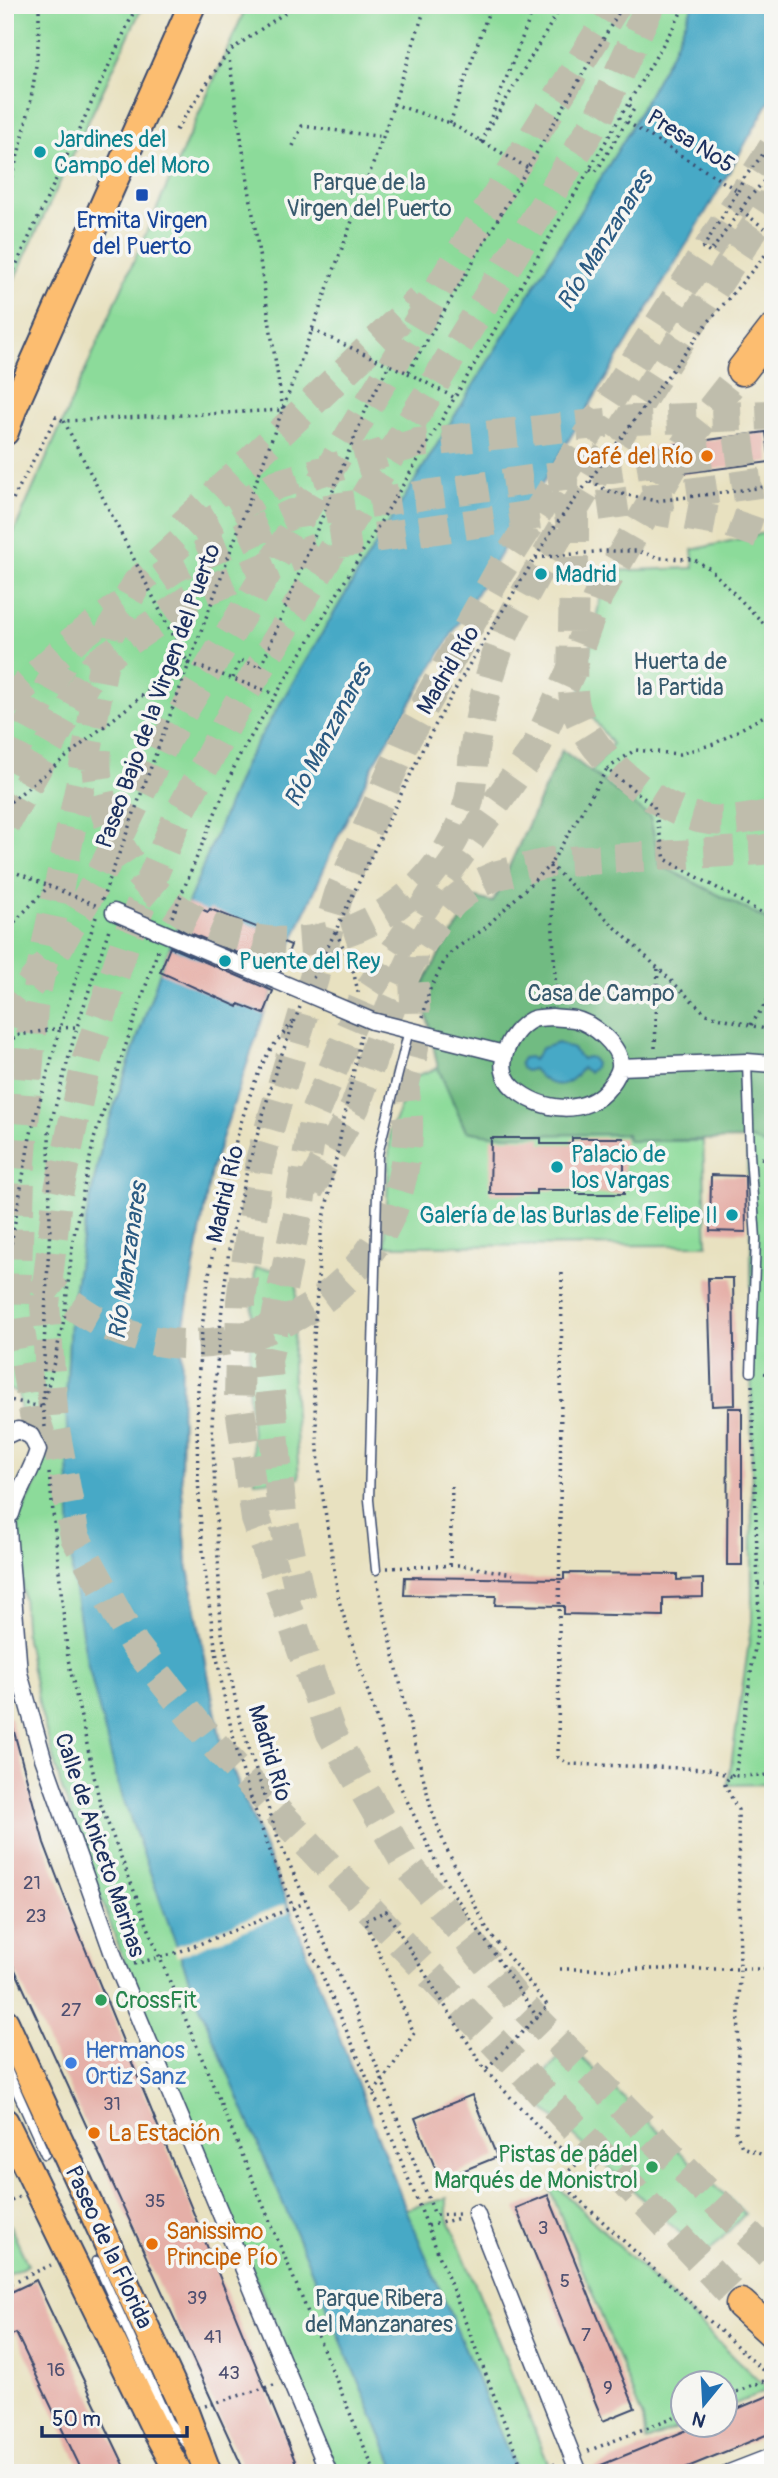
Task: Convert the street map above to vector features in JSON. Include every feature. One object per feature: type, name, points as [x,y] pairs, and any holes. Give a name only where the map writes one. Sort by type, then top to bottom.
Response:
[{"type":"highway","points":[[742,370],[773,330]]},
{"type":"highway","points":[[741,2304],[773,2333]]},
{"type":"main road","points":[[5,432],[8,418],[192,5]]},
{"type":"main road","name":"Paseo de la Florida","points":[[5,2022],[180,2400],[207,2470]]},
{"type":"main road","name":"Paseo de la Florida","points":[[5,2122],[179,2473]]},
{"type":"street","points":[[107,909],[372,1021],[504,1054]]},
{"type":"street","points":[[557,1017],[575,1019],[595,1030],[610,1043],[620,1068],[602,1095],[573,1108],[551,1108],[529,1099],[511,1086],[504,1069],[504,1054],[511,1038],[521,1027],[534,1019],[557,1017]]},
{"type":"street","points":[[620,1068],[747,1062],[773,1064]]},
{"type":"street","name":"Calle de Aniceto Marinas","points":[[5,1436],[18,1430],[31,1436],[38,1451],[32,1469],[17,1493],[7,1529]]},
{"type":"street","name":"Calle de Aniceto Marinas","points":[[5,1491],[19,1673],[43,1758],[118,1968],[329,2473]]},
{"type":"street","points":[[476,2213],[576,2465]]},
{"type":"street","points":[[729,2473],[773,2456]]},
{"type":"lane","points":[[376,1570],[369,1500],[378,1154],[414,1031]]},
{"type":"lane","points":[[747,1062],[756,1239],[751,1372]]},
{"type":"lane","points":[[5,2065],[45,2154]]},
{"type":"lane","points":[[96,2261],[168,2421],[207,2470]]},
{"type":"path","points":[[5,197],[19,154],[33,94],[40,41],[39,5]]},
{"type":"path","points":[[5,289],[137,5]]},
{"type":"path","points":[[176,130],[228,52],[296,5]]},
{"type":"path","name":"Paseo Bajo de la Virgen del Puerto","points":[[5,1278],[30,1137],[60,1028],[107,909],[189,663],[383,136],[426,5]]},
{"type":"path","points":[[450,123],[491,5]]},
{"type":"path","points":[[481,142],[535,5]]},
{"type":"path","points":[[481,142],[562,5]]},
{"type":"path","points":[[408,373],[623,5]]},
{"type":"path","points":[[43,1408],[64,1320],[74,1240],[94,1139],[150,970],[169,936],[238,758],[455,398],[684,5]]},
{"type":"path","points":[[13,499],[56,417],[64,421],[283,410],[228,52]]},
{"type":"path","points":[[393,104],[450,123],[528,168]]},
{"type":"path","points":[[590,169],[595,172],[598,169],[628,123],[634,108],[628,104]]},
{"type":"path","name":"Presa Nº5","points":[[628,123],[736,189]]},
{"type":"path","points":[[293,146],[302,126],[383,136]]},
{"type":"path","points":[[773,142],[736,189],[703,248],[710,253],[773,171]]},
{"type":"path","points":[[741,210],[773,235]]},
{"type":"path","name":"Madrid Río","points":[[435,2215],[354,2008],[279,1842],[243,1729],[221,1628],[212,1422],[230,1242],[276,1069],[296,1017],[427,740],[469,665],[555,526],[698,335],[773,246]]},
{"type":"path","points":[[312,330],[408,373],[455,398]]},
{"type":"path","points":[[233,678],[240,660],[261,667],[367,407],[388,365]]},
{"type":"path","points":[[64,421],[189,663]]},
{"type":"path","points":[[590,481],[608,491],[656,501],[773,486]]},
{"type":"path","points":[[536,558],[603,551],[638,551],[659,558],[693,559],[710,569],[773,633]]},
{"type":"path","points":[[5,806],[178,667],[189,663],[275,694]]},
{"type":"path","points":[[414,1031],[429,991],[445,960],[458,945],[485,929],[550,865],[607,769],[635,750],[679,754],[714,744],[773,710]]},
{"type":"path","points":[[607,769],[654,806],[665,859],[773,919]]},
{"type":"path","points":[[550,865],[706,1014],[773,1031]]},
{"type":"path","points":[[550,865],[557,1017]]},
{"type":"path","points":[[5,868],[107,909],[49,1130],[50,1228],[43,1408],[46,1435]]},
{"type":"path","points":[[5,932],[49,886]]},
{"type":"path","points":[[654,1066],[658,967]]},
{"type":"path","points":[[751,1025],[773,992]]},
{"type":"path","points":[[296,1017],[267,1056],[244,1118],[225,1186],[211,1260],[198,1359],[197,1423],[200,1523],[212,1634],[228,1717],[253,1804],[425,2219],[524,2473]]},
{"type":"path","points":[[5,1066],[14,1037],[77,1027]]},
{"type":"path","points":[[562,1273],[558,1757],[568,1765],[709,1769],[729,1776],[773,1775]]},
{"type":"path","points":[[751,1372],[759,1621],[736,1771],[724,1783],[738,1810],[740,1969],[736,2132],[743,2147],[773,2156]]},
{"type":"path","points":[[5,1399],[43,1408]]},
{"type":"path","points":[[48,1462],[68,1659],[100,1803],[160,1958],[374,2473]]},
{"type":"path","points":[[450,1565],[452,1485]]},
{"type":"path","points":[[513,1574],[450,1565],[376,1570],[382,1611],[431,1808],[445,1846],[488,1931],[548,2006],[537,2017]]},
{"type":"path","points":[[758,1584],[773,1584]]},
{"type":"path","points":[[118,1968],[173,1954],[305,1903]]},
{"type":"path","points":[[373,2092],[414,2033],[365,1921],[386,1912],[485,2070],[548,2137],[578,2163],[558,2180],[772,2379],[740,2391]]},
{"type":"path","points":[[560,1969],[773,1969]]},
{"type":"path","points":[[425,2219],[435,2215],[476,2213]]},
{"type":"path","points":[[428,2227],[476,2213]]},
{"type":"path","points":[[217,2403],[260,2390]]},
{"type":"path","points":[[534,2473],[576,2465],[670,2420]]},
{"type":"green space","name":"Jardines del Campo del Moro","points":[[5,5],[143,5],[5,299]]},
{"type":"green space","points":[[247,5],[693,5],[673,50],[624,140],[245,763],[160,972],[103,1139],[83,1234],[70,1319],[66,1401],[182,1421],[181,1475],[187,1564],[221,1742],[406,2209],[447,2198],[447,2215],[552,2473],[337,2473],[130,1978],[61,1786],[40,1709],[26,1640],[18,1519],[38,1481],[29,1426],[22,1420],[18,1392],[5,1389],[5,552]]},
{"type":"green space","name":"Huerta de la Partida","points":[[773,531],[773,923],[660,865],[650,817],[591,772],[612,744],[579,699],[606,571],[694,568],[692,550]]},
{"type":"green space","name":"Casa de Campo","points":[[562,750],[650,817],[660,865],[773,923],[773,1148],[750,1139],[628,1141],[627,1134],[490,1135],[466,1131],[438,1068],[421,988],[476,898],[493,902]]},
{"type":"green space","points":[[438,1068],[466,1131],[622,1131],[628,1141],[703,1141],[707,1245],[385,1246],[390,1131],[413,1077]]},
{"type":"green space","points":[[746,1139],[755,1139],[773,1148],[773,1784],[728,1785],[752,1622],[751,1240]]},
{"type":"green space","points":[[255,1268],[298,1271],[292,1367],[299,1478],[255,1482],[248,1384]]},
{"type":"green space","name":"Pistas de pádel Marqués de Monistrol","points":[[569,2046],[745,2214],[705,2256],[527,2093]]},
{"type":"green space","points":[[555,2184],[768,2390],[740,2402],[740,2370],[670,2370],[670,2432],[646,2441],[643,2419],[550,2189]]},
{"type":"green space","points":[[5,2215],[28,2265],[5,2276]]},
{"type":"water","name":"Río Manzanares","points":[[693,5],[773,5],[773,95],[716,195],[374,764],[337,839],[264,1014],[211,1171],[182,1336],[181,1475],[187,1564],[221,1742],[292,1914],[406,2209],[517,2473],[397,2473],[192,1988],[119,1787],[87,1662],[72,1574],[66,1401],[70,1319],[83,1234],[103,1139],[160,972],[245,763],[624,140],[673,50]]},
{"type":"water","points":[[558,1043],[573,1049],[582,1059],[592,1058],[594,1068],[589,1072],[582,1068],[570,1081],[558,1085],[545,1081],[533,1069],[526,1071],[521,1068],[523,1058],[529,1057],[533,1060],[542,1048]]},
{"type":"pier","points":[[285,1904],[289,1913],[177,1957],[173,1947]]},
{"type":"building","name":"Café del Río","points":[[766,432],[770,462],[647,478],[643,449]]},
{"type":"building","points":[[187,903],[269,932],[268,936],[291,945],[281,971],[178,928]]},
{"type":"building","points":[[170,947],[273,991],[264,1014],[239,1004],[238,1007],[160,972]]},
{"type":"building","name":"Palacio de los Vargas","points":[[491,1138],[541,1138],[541,1144],[572,1144],[572,1138],[624,1138],[624,1194],[577,1194],[577,1190],[536,1190],[536,1194],[490,1194]]},
{"type":"building","points":[[711,1175],[745,1176],[746,1232],[710,1231]]},
{"type":"building","points":[[708,1278],[733,1278],[735,1405],[712,1406]]},
{"type":"building","points":[[728,1408],[742,1408],[742,1565],[727,1565]]},
{"type":"building","points":[[564,1573],[677,1574],[677,1580],[703,1579],[703,1597],[663,1598],[663,1616],[564,1614],[564,1606],[495,1605],[496,1596],[404,1595],[405,1577],[564,1579]]},
{"type":"building","points":[[10,1717],[44,1843],[71,1914],[300,2473],[245,2473],[5,1948],[5,1718]]},
{"type":"building","points":[[472,2095],[497,2157],[440,2180],[415,2118]]},
{"type":"building","points":[[548,2195],[635,2408],[603,2421],[516,2208]]},
{"type":"building","points":[[36,2280],[128,2473],[83,2473],[16,2333],[5,2338],[5,2295]]},
{"type":"building","points":[[773,2394],[773,2432],[673,2473],[589,2473],[589,2470],[670,2437],[670,2440],[740,2440],[740,2408]]},
{"type":"tunnel","points":[[5,1024],[11,1009],[53,956],[100,876],[167,738],[448,273],[616,5]]},
{"type":"tunnel","points":[[650,5],[600,114],[236,707],[178,816],[126,940],[87,1059],[57,1199],[45,1305],[54,1424],[75,1537],[134,1644],[208,1738],[741,2304]]},
{"type":"tunnel","points":[[773,148],[499,572],[404,743],[339,894],[260,1160],[241,1301],[239,1401],[256,1519],[331,1733],[405,1862],[517,2000],[773,2259]]},
{"type":"tunnel","points":[[97,749],[99,788],[104,808],[120,846],[143,879],[157,893],[173,906],[210,926],[270,941],[312,940],[365,924],[411,894],[447,852],[460,827],[469,800],[474,751],[488,684],[498,649],[511,620],[604,459],[773,199]]},
{"type":"tunnel","points":[[182,526],[420,300]]},
{"type":"tunnel","points":[[301,1599],[282,1514],[267,1361],[299,1209],[314,1114],[362,1001],[446,874],[536,747],[570,673],[598,596],[691,435],[742,370]]},
{"type":"tunnel","points":[[41,1436],[34,1414],[16,1307],[20,1178],[33,1008],[109,634],[137,583],[190,534],[275,485],[418,443],[633,420],[773,415]]},
{"type":"tunnel","points":[[160,578],[176,567],[292,514],[773,445]]},
{"type":"tunnel","points":[[5,824],[96,664],[197,594],[324,545],[773,481]]},
{"type":"tunnel","points":[[642,508],[729,523],[773,538]]},
{"type":"tunnel","points":[[574,512],[572,670],[576,709],[583,726],[609,761],[626,777],[662,803],[681,812],[718,821],[773,814]]},
{"type":"tunnel","points":[[5,704],[74,640],[122,605]]},
{"type":"tunnel","points":[[5,769],[62,662]]},
{"type":"tunnel","points":[[309,1190],[355,1107],[393,1001],[413,957],[432,927],[453,902],[473,886],[498,875],[551,862],[762,850],[773,847]]},
{"type":"tunnel","points":[[36,1276],[89,1316],[125,1333],[164,1342],[205,1343],[245,1337],[283,1323],[318,1302],[349,1276],[375,1245],[393,1209],[405,1165],[408,1115],[405,1083],[415,1036],[413,957]]},
{"type":"place","name":"Jardines del Campo del Moro","points":[[40,152]]},
{"type":"place","name":"Ermita Virgen del Puerto","points":[[142,195]]},
{"type":"place","name":"Café del Río","points":[[707,456]]},
{"type":"place","name":"Madrid","points":[[541,574]]},
{"type":"place","name":"Puente del Rey","points":[[225,961]]},
{"type":"place","name":"Palacio de los Vargas","points":[[557,1167]]},
{"type":"place","name":"Galería de las Burlas de Felipe II","points":[[732,1215]]},
{"type":"place","name":"CrossFit","points":[[101,2000]]},
{"type":"place","name":"Hermanos Ortiz Sanz","points":[[71,2063]]},
{"type":"place","name":"La Estación","points":[[94,2133]]},
{"type":"place","name":"Pistas de pádel Marqués de Monistrol","points":[[652,2167]]},
{"type":"place","name":"Sanissimo Principe Pío","points":[[152,2244]]},
{"type":"park label","name":"Parque de la Virgen del Puerto","points":[[369,195]]},
{"type":"park label","name":"Parque Ribera del Manzanares","points":[[379,2311]]}]
